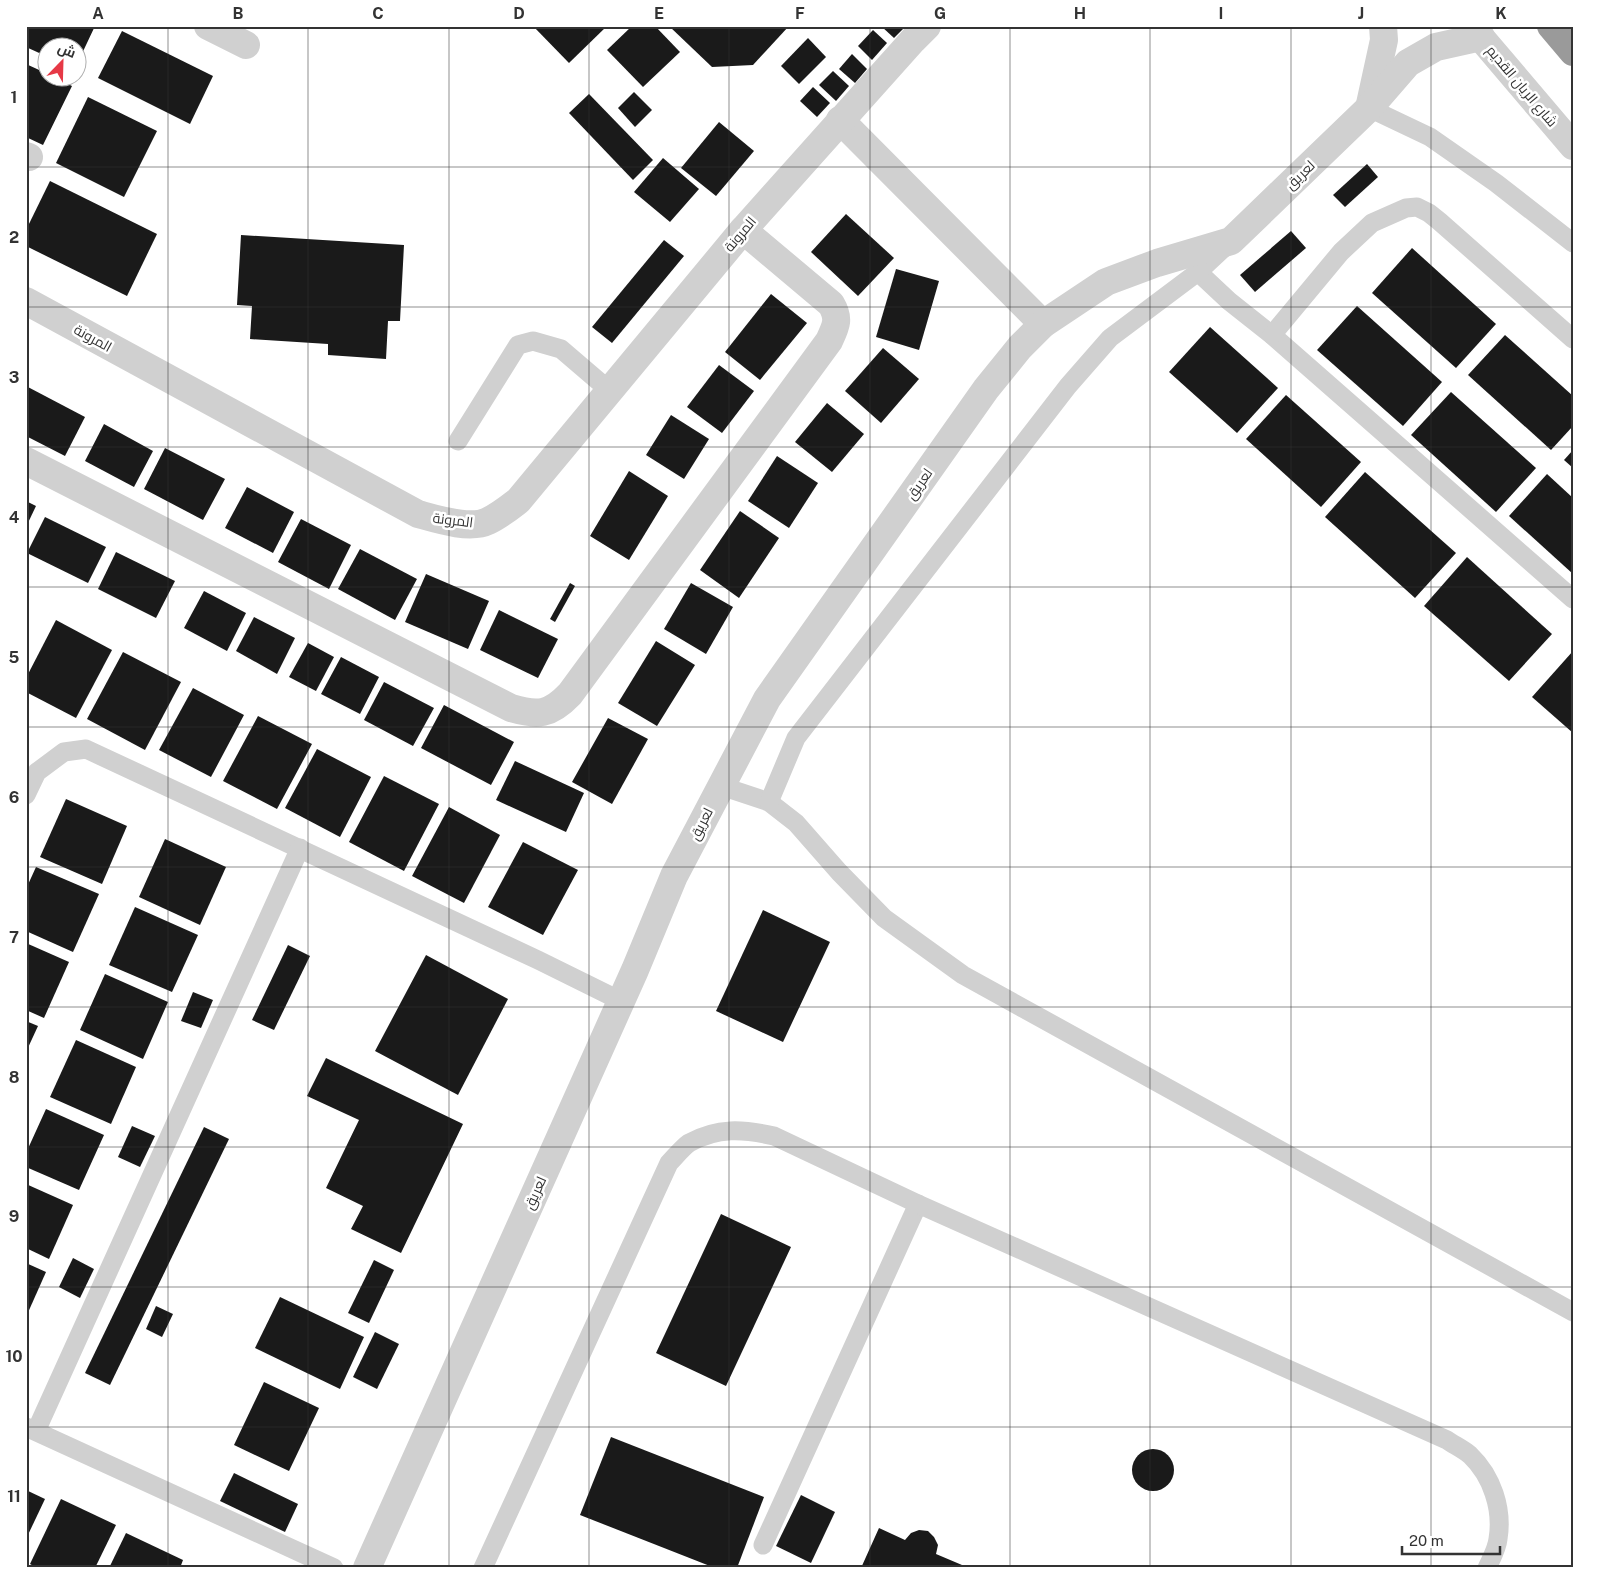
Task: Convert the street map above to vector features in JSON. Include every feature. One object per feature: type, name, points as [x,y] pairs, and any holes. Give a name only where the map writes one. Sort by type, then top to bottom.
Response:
[{"type":"highway","points":[[1551,26],[1573,52]]},
{"type":"street","points":[[208,26],[246,46]]},
{"type":"street","name":"المرونة","points":[[26,301],[418,514],[446,521],[471,524],[487,522],[518,501],[743,230],[840,120],[927,26]]},
{"type":"street","points":[[1369,108],[1384,40],[1383,26]]},
{"type":"street","name":"لعريق","points":[[368,1568],[621,1001],[674,876],[721,786],[767,699],[986,389],[1020,347],[1044,324],[1106,282],[1157,263],[1231,241],[1369,108],[1408,63],[1436,47],[1476,32]]},
{"type":"street","name":"شارع الريان القديم","points":[[1476,32],[1573,146]]},
{"type":"street","points":[[840,120],[1044,324]]},
{"type":"street","points":[[26,461],[511,708],[529,713],[547,712],[560,705],[570,694],[829,341],[836,326],[837,313],[831,304],[743,230]]},
{"type":"lane","points":[[1369,108],[1430,138],[1496,183],[1573,243]]},
{"type":"lane","points":[[1272,334],[1341,252],[1372,223],[1406,208],[1417,208],[1429,213],[1439,221],[1573,339]]},
{"type":"lane","name":"لعريق","points":[[769,802],[796,738],[1068,386],[1110,338],[1198,272],[1231,241]]},
{"type":"lane","points":[[1198,272],[1229,300],[1272,334],[1573,599]]},
{"type":"lane","points":[[458,441],[518,345],[533,341],[562,349],[610,391]]},
{"type":"lane","points":[[26,795],[37,772],[64,752],[86,749],[538,960],[621,1001]]},
{"type":"lane","points":[[721,786],[769,802],[796,823],[839,872],[884,918],[963,975],[1573,1312]]},
{"type":"lane","points":[[300,848],[31,1429],[334,1568]]},
{"type":"lane","points":[[483,1568],[669,1163],[688,1144],[720,1131],[750,1131],[774,1136],[918,1204],[1447,1440],[1469,1454],[1485,1473],[1494,1494],[1499,1518],[1498,1540],[1487,1568]]},
{"type":"lane","points":[[763,1545],[918,1204]]},
{"type":"building","points":[[26,26],[95,26],[88,41],[88,38],[38,38],[38,52],[26,47]]},
{"type":"building","points":[[533,26],[607,26],[569,63]]},
{"type":"building","points":[[632,26],[655,26],[680,52],[643,87],[607,50]]},
{"type":"building","points":[[669,26],[789,26],[753,65],[712,67]]},
{"type":"building","points":[[881,26],[906,26],[894,38]]},
{"type":"building","points":[[873,30],[887,43],[872,60],[858,46]]},
{"type":"building","points":[[122,31],[213,76],[190,124],[98,78]]},
{"type":"building","points":[[808,38],[826,57],[799,84],[781,66]]},
{"type":"building","points":[[852,54],[867,69],[855,83],[839,69]]},
{"type":"building","points":[[26,64],[38,69],[38,88],[71,88],[43,145],[26,137]]},
{"type":"building","points":[[833,71],[849,86],[836,101],[819,85]]},
{"type":"building","points":[[813,87],[830,103],[817,117],[800,101]]},
{"type":"building","points":[[634,92],[652,110],[635,127],[618,108]]},
{"type":"building","points":[[589,94],[653,160],[633,180],[569,113]]},
{"type":"building","points":[[88,97],[157,131],[124,197],[56,163]]},
{"type":"building","points":[[719,122],[754,151],[716,196],[681,168]]},
{"type":"building","points":[[663,158],[699,189],[670,222],[634,192]]},
{"type":"building","points":[[1367,164],[1378,177],[1345,207],[1333,195]]},
{"type":"building","points":[[50,181],[157,234],[127,296],[26,246],[26,230]]},
{"type":"building","points":[[846,214],[894,258],[858,296],[811,252]]},
{"type":"building","points":[[1291,231],[1306,248],[1255,292],[1240,275]]},
{"type":"building","points":[[241,235],[404,245],[400,321],[388,321],[386,359],[328,355],[328,344],[250,339],[252,306],[237,305]]},
{"type":"building","points":[[664,240],[684,256],[612,343],[592,327]]},
{"type":"building","points":[[1412,248],[1496,324],[1456,368],[1372,293]]},
{"type":"building","points":[[896,269],[939,281],[919,350],[876,337]]},
{"type":"building","points":[[771,294],[807,323],[760,380],[725,352]]},
{"type":"building","points":[[1357,306],[1442,382],[1403,426],[1317,350]]},
{"type":"building","points":[[1210,327],[1278,388],[1237,433],[1169,372]]},
{"type":"building","points":[[1505,335],[1573,396],[1573,426],[1551,450],[1468,375]]},
{"type":"building","points":[[883,348],[919,379],[881,423],[845,391]]},
{"type":"building","points":[[719,365],[754,391],[722,433],[687,407]]},
{"type":"building","points":[[26,386],[85,417],[65,456],[26,436]]},
{"type":"building","points":[[1451,392],[1536,468],[1496,512],[1411,435]]},
{"type":"building","points":[[1286,395],[1361,462],[1321,507],[1246,439]]},
{"type":"building","points":[[827,403],[864,434],[832,472],[795,442]]},
{"type":"building","points":[[671,415],[709,439],[684,479],[646,455]]},
{"type":"building","points":[[104,424],[153,451],[134,487],[85,461]]},
{"type":"building","points":[[165,448],[225,479],[203,520],[144,489]]},
{"type":"building","points":[[1573,450],[1573,468],[1564,460]]},
{"type":"building","points":[[777,456],[818,483],[789,528],[748,501]]},
{"type":"building","points":[[629,471],[668,496],[629,560],[590,536]]},
{"type":"building","points":[[1365,472],[1456,553],[1415,598],[1325,517]]},
{"type":"building","points":[[1547,474],[1573,498],[1573,574],[1509,516]]},
{"type":"building","points":[[247,487],[294,512],[273,553],[225,528]]},
{"type":"building","points":[[26,501],[36,506],[26,527]]},
{"type":"building","points":[[740,511],[779,538],[739,598],[700,570]]},
{"type":"building","points":[[45,517],[106,547],[88,583],[27,553]]},
{"type":"building","points":[[301,519],[351,545],[329,589],[278,562]]},
{"type":"building","points":[[360,549],[417,579],[395,620],[338,589]]},
{"type":"building","points":[[116,552],[175,581],[156,618],[98,589]]},
{"type":"building","points":[[1467,557],[1552,634],[1509,681],[1424,606]]},
{"type":"building","points":[[426,574],[489,601],[468,649],[405,622]]},
{"type":"building","points":[[570,583],[575,586],[555,622],[550,619]]},
{"type":"building","points":[[691,583],[733,607],[706,654],[664,629]]},
{"type":"building","points":[[204,591],[246,613],[227,651],[184,628]]},
{"type":"building","points":[[499,610],[558,639],[538,678],[480,650]]},
{"type":"building","points":[[254,617],[295,638],[277,674],[236,651]]},
{"type":"building","points":[[56,620],[112,650],[76,718],[26,692],[26,678]]},
{"type":"building","points":[[656,641],[695,665],[657,726],[618,703]]},
{"type":"building","points":[[308,643],[334,657],[316,691],[289,677]]},
{"type":"building","points":[[1573,651],[1573,733],[1532,697]]},
{"type":"building","points":[[123,652],[181,682],[145,750],[87,719]]},
{"type":"building","points":[[341,657],[379,677],[360,714],[321,694]]},
{"type":"building","points":[[384,682],[434,708],[413,746],[364,720]]},
{"type":"building","points":[[193,688],[244,715],[211,777],[159,750]]},
{"type":"building","points":[[444,705],[514,742],[491,785],[421,748]]},
{"type":"building","points":[[258,716],[312,744],[277,809],[223,781]]},
{"type":"building","points":[[608,718],[648,739],[612,804],[572,782]]},
{"type":"building","points":[[317,749],[371,777],[340,837],[285,808]]},
{"type":"building","points":[[515,761],[584,793],[566,832],[496,800]]},
{"type":"building","points":[[384,776],[439,804],[404,871],[349,842]]},
{"type":"building","points":[[66,799],[127,826],[102,884],[40,857]]},
{"type":"building","points":[[449,807],[500,835],[464,903],[412,876]]},
{"type":"building","points":[[165,839],[226,867],[200,925],[139,897]]},
{"type":"building","points":[[523,842],[578,870],[543,935],[488,907]]},
{"type":"building","points":[[36,867],[99,894],[73,952],[26,931],[26,889]]},
{"type":"building","points":[[135,907],[198,935],[172,992],[109,965]]},
{"type":"building","points":[[763,910],[830,942],[783,1042],[716,1011]]},
{"type":"building","points":[[26,943],[69,962],[44,1018],[26,1010]]},
{"type":"building","points":[[288,945],[310,956],[274,1030],[252,1020]]},
{"type":"building","points":[[426,955],[508,999],[458,1095],[375,1051]]},
{"type":"building","points":[[105,974],[168,1002],[143,1059],[80,1030]]},
{"type":"building","points":[[193,992],[213,1000],[201,1028],[181,1021]]},
{"type":"building","points":[[26,1021],[38,1026],[26,1052]]},
{"type":"building","points":[[76,1040],[136,1067],[111,1124],[50,1097]]},
{"type":"building","points":[[326,1058],[463,1124],[401,1253],[351,1229],[363,1206],[326,1188],[359,1120],[307,1096]]},
{"type":"building","points":[[46,1109],[104,1135],[79,1190],[26,1167],[26,1153]]},
{"type":"building","points":[[132,1126],[155,1136],[140,1167],[118,1157]]},
{"type":"building","points":[[204,1127],[229,1139],[110,1385],[85,1373]]},
{"type":"building","points":[[26,1184],[73,1205],[49,1259],[26,1248]]},
{"type":"building","points":[[721,1214],[791,1247],[726,1386],[656,1353]]},
{"type":"building","points":[[73,1258],[94,1269],[80,1298],[59,1287]]},
{"type":"building","points":[[374,1260],[394,1270],[369,1323],[348,1313]]},
{"type":"building","points":[[26,1263],[46,1272],[26,1317]]},
{"type":"building","points":[[280,1297],[364,1337],[340,1389],[255,1348]]},
{"type":"building","points":[[156,1306],[173,1314],[162,1337],[146,1329]]},
{"type":"building","points":[[375,1332],[399,1344],[377,1389],[353,1377]]},
{"type":"building","points":[[264,1382],[319,1408],[289,1471],[234,1445]]},
{"type":"building","points":[[611,1437],[764,1497],[737,1568],[715,1568],[580,1515]]},
{"type":"building","points":[[1153,1449],[1168,1455],[1174,1470],[1168,1485],[1153,1491],[1138,1485],[1132,1470],[1138,1455]]},
{"type":"building","points":[[234,1473],[298,1504],[285,1532],[220,1501]]},
{"type":"building","points":[[26,1490],[45,1499],[26,1539]]},
{"type":"building","points":[[801,1495],[835,1512],[811,1563],[776,1546]]},
{"type":"building","points":[[61,1499],[116,1525],[95,1568],[37,1568],[30,1564]]},
{"type":"building","points":[[879,1528],[905,1540],[911,1533],[919,1530],[928,1531],[938,1545],[936,1554],[962,1565],[961,1568],[861,1568]]},
{"type":"building","points":[[126,1533],[183,1560],[180,1568],[109,1568]]}]
